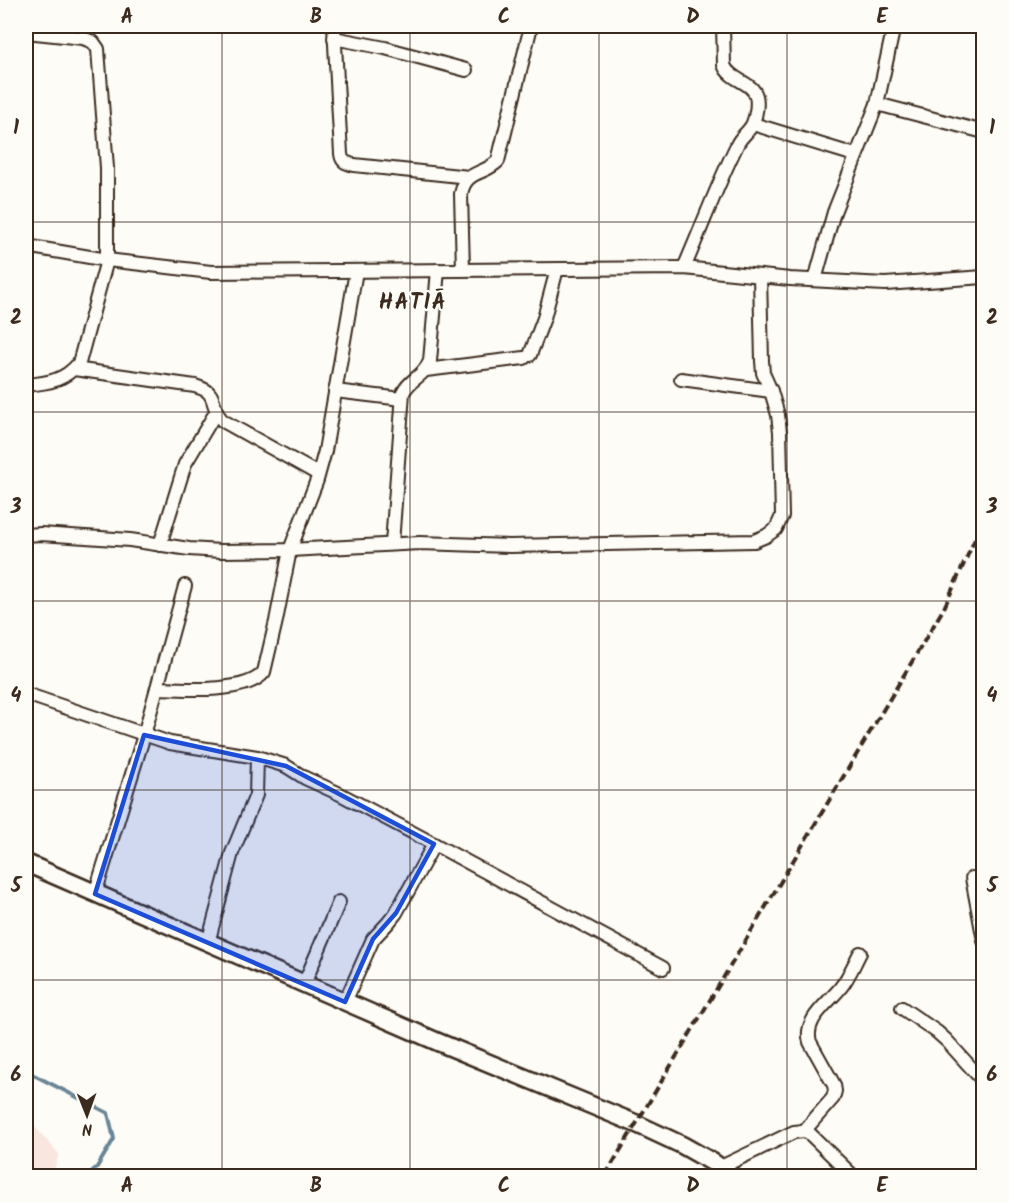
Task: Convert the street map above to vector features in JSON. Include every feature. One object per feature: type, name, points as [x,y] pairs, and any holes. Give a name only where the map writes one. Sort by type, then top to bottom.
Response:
[{"type":"street","points":[[466,70],[334,32],[342,159],[345,163],[354,165],[468,177],[493,167],[498,161],[531,26]]},
{"type":"street","points":[[684,268],[738,142],[753,124],[756,94],[726,70],[723,26]]},
{"type":"street","points":[[815,280],[834,212],[877,104],[894,26]]},
{"type":"street","points":[[26,32],[62,31],[93,42],[98,49],[107,168],[107,260],[79,363],[74,369],[51,382],[26,386]]},
{"type":"street","points":[[877,104],[984,132]]},
{"type":"street","points":[[753,124],[855,155]]},
{"type":"street","points":[[463,269],[461,194],[468,177]]},
{"type":"street","points":[[26,246],[107,260],[211,272],[684,268],[760,276],[885,284],[984,277]]},
{"type":"street","points":[[426,370],[527,357],[544,318],[557,269]]},
{"type":"street","points":[[392,544],[403,393],[406,385],[426,370],[430,361],[438,270]]},
{"type":"street","points":[[157,688],[225,688],[250,682],[264,672],[290,550],[325,451],[356,271]]},
{"type":"street","points":[[26,535],[130,540],[189,549],[221,551],[373,547],[420,543],[522,546],[760,539],[776,529],[782,516],[778,415],[762,361],[760,276]]},
{"type":"street","points":[[74,369],[195,386],[207,391],[211,395],[217,416],[230,426],[318,474]]},
{"type":"street","points":[[681,379],[771,391]]},
{"type":"street","points":[[335,391],[402,399]]},
{"type":"street","points":[[160,545],[184,464],[216,412]]},
{"type":"street","points":[[95,894],[144,735],[185,586]]},
{"type":"street","points":[[26,694],[170,743],[257,757],[286,766],[663,968]]},
{"type":"street","points":[[208,943],[232,853],[256,795],[257,757]]},
{"type":"street","points":[[345,1002],[373,939],[392,918],[434,844]]},
{"type":"street","points":[[26,863],[345,1002],[637,1124],[682,1145],[726,1172],[794,1132],[804,1131],[809,1133],[853,1176]]},
{"type":"street","points":[[972,878],[984,941]]},
{"type":"street","points":[[304,984],[339,902]]},
{"type":"street","points":[[804,1131],[833,1098],[835,1091],[834,1085],[810,1042],[809,1030],[817,1014],[843,985],[860,953]]},
{"type":"street","points":[[902,1008],[947,1041],[984,1082]]},
{"type":"street","points":[[982,1176],[984,1156]]},
{"type":"highlighted area","points":[[144,735],[286,766],[434,844],[396,913],[373,939],[345,1002],[95,894]]},
{"type":"shaded area","points":[[26,1117],[59,1154],[52,1176],[26,1176]]},
{"type":"waterway","points":[[26,1071],[108,1113],[114,1139],[97,1167],[87,1176]]},
{"type":"railway","points":[[605,1176],[944,608],[984,519]]},
{"type":"district","name":"HATIĀ","points":[[413,303]]}]
